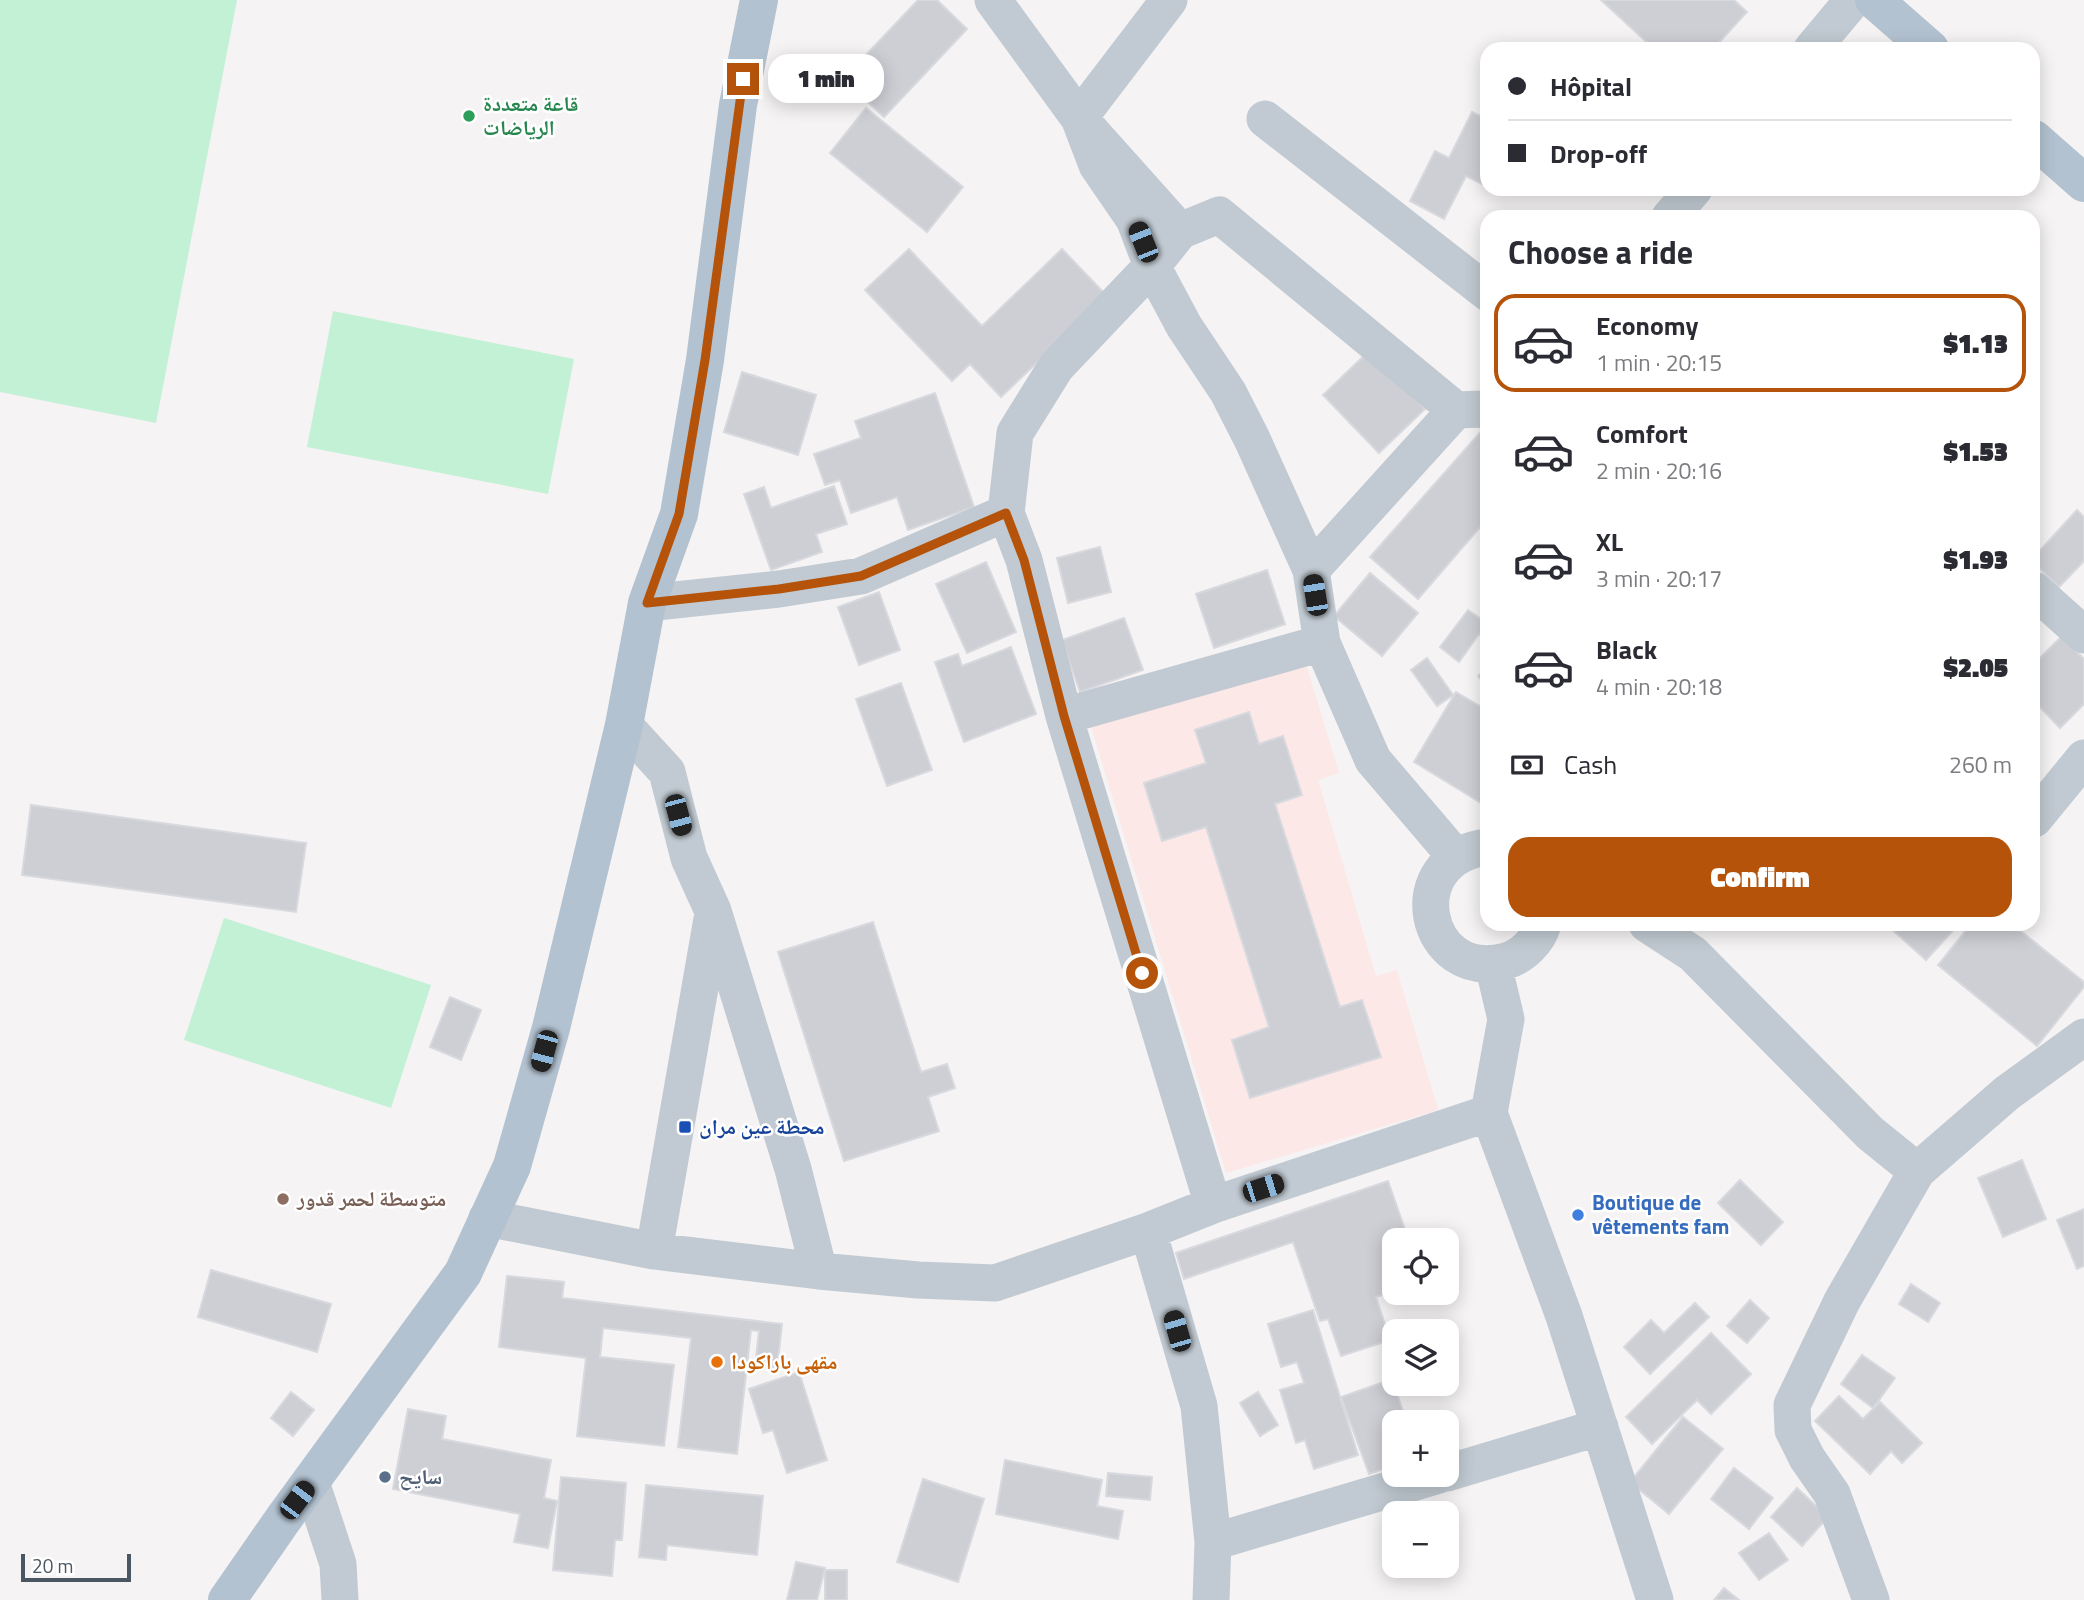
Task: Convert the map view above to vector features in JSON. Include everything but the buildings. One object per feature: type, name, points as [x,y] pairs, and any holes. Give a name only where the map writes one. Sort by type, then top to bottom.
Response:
[{"type":"main road","points":[[227,1600],[463,1273],[513,1166],[551,1028],[624,725],[647,603],[679,514],[705,360],[738,106],[759,0]]},
{"type":"main road","points":[[1874,0],[1922,42]]},
{"type":"main road","points":[[2040,144],[2084,183]]},
{"type":"street","points":[[993,0],[1079,118],[1180,231]]},
{"type":"street","points":[[1079,118],[1169,0]]},
{"type":"street","points":[[1818,42],[1853,0]]},
{"type":"street","points":[[1079,118],[1097,165],[1134,219],[1152,266],[1184,326],[1228,391],[1252,439],[1311,570],[1322,643],[1373,760],[1471,852],[1441,869],[1433,886],[1429,905],[1432,923],[1441,941],[1455,955],[1474,963],[1493,964],[1513,959],[1529,947],[1541,931]]},
{"type":"street","points":[[1265,119],[1480,287]]},
{"type":"street","points":[[1676,210],[1688,196]]},
{"type":"street","points":[[1213,1205],[1064,716],[1024,560],[1006,513],[1015,433],[1056,368],[1152,266],[1180,231],[1219,215],[1472,411],[1311,570]]},
{"type":"street","points":[[647,603],[779,589],[861,576],[1006,513]]},
{"type":"street","points":[[2040,595],[2084,635]]},
{"type":"street","points":[[1064,716],[1322,643]]},
{"type":"street","points":[[624,725],[667,772],[689,858],[713,911],[793,1170],[818,1271]]},
{"type":"street","points":[[2040,812],[2084,758]]},
{"type":"street","points":[[654,1251],[713,911]]},
{"type":"street","points":[[1658,931],[1693,954],[1870,1133],[1917,1171]]},
{"type":"street","points":[[1493,964],[1506,1019],[1489,1113],[1564,1316],[1655,1600]]},
{"type":"street","points":[[1871,1600],[1855,1550],[1832,1494],[1807,1458],[1793,1430],[1792,1405],[1842,1301],[1917,1171],[2007,1093],[2084,1037]]},
{"type":"street","points":[[487,1218],[654,1251],[818,1271],[918,1280],[995,1283],[1148,1231],[1213,1205],[1489,1113]]},
{"type":"street","points":[[1148,1231],[1199,1406],[1213,1542],[1211,1600]]},
{"type":"street","points":[[1459,1469],[1600,1427]]},
{"type":"street","points":[[311,1482],[338,1564],[340,1600]]},
{"type":"street","points":[[1213,1542],[1399,1487]]},
{"type":"shaded area","points":[[1305,661],[1339,773],[1318,780],[1376,976],[1397,970],[1438,1110],[1226,1173],[1091,726]]},
{"type":"green space","points":[[0,0],[237,0],[156,423],[0,392]]},
{"type":"green space","points":[[333,311],[574,359],[548,494],[307,447]]},
{"type":"green space","points":[[224,918],[431,985],[391,1108],[184,1040]]},
{"type":"place","name":"قاعة متعددة الرياضات","points":[[469,116]]},
{"type":"place","name":"محطة عين مران","points":[[685,1127]]},
{"type":"place","name":"متوسطة لحمر قدور","points":[[283,1199]]},
{"type":"place","name":"Boutique de vêtements fam","points":[[1578,1215]]},
{"type":"place","name":"مقهى باراكودا","points":[[717,1362]]},
{"type":"place","name":"سايح","points":[[385,1477]]},
{"type":"route","points":[[743,79],[705,360],[679,514],[647,603],[779,589],[861,576],[1006,513],[1024,560],[1064,716],[1142,973]]}]
